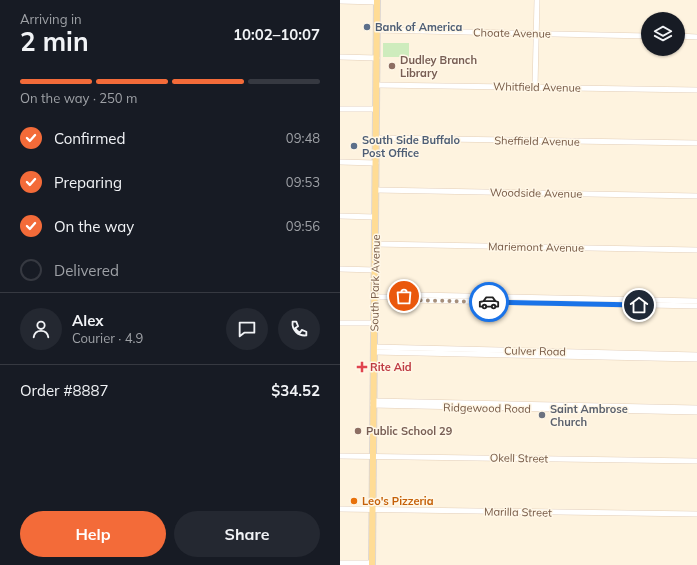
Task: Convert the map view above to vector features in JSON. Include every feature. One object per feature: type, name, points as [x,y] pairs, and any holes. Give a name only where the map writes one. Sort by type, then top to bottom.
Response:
[{"type":"main road","name":"South Park Avenue","points":[[372,564],[377,1]]},
{"type":"street","points":[[536,0],[536,87]]},
{"type":"street","points":[[340,1],[377,1]]},
{"type":"street","name":"Choate Avenue","points":[[377,30],[641,36]]},
{"type":"street","points":[[685,36],[697,37]]},
{"type":"street","points":[[340,57],[377,58]]},
{"type":"street","name":"Whitfield Avenue","points":[[377,85],[697,90]]},
{"type":"street","points":[[340,109],[376,109]]},
{"type":"street","name":"Sheffield Avenue","points":[[376,138],[697,143]]},
{"type":"street","points":[[340,162],[376,163]]},
{"type":"street","name":"Woodside Avenue","points":[[376,190],[697,196]]},
{"type":"street","points":[[340,216],[375,217]]},
{"type":"street","name":"Mariemont Avenue","points":[[375,244],[697,250]]},
{"type":"street","points":[[340,269],[375,270]]},
{"type":"street","points":[[374,297],[402,297],[408,300],[474,299],[655,303],[697,306]]},
{"type":"street","points":[[655,303],[697,301]]},
{"type":"street","points":[[340,323],[374,323]]},
{"type":"street","name":"Culver Road","points":[[374,350],[697,354]]},
{"type":"street","name":"Culver Road","points":[[374,350],[697,359]]},
{"type":"street","name":"Ridgewood Road","points":[[373,403],[670,409],[697,408]]},
{"type":"street","name":"Ridgewood Road","points":[[670,409],[697,412]]},
{"type":"street","name":"Okell Street","points":[[340,456],[697,461]]},
{"type":"street","name":"Marilla Street","points":[[340,509],[697,514]]},
{"type":"street","points":[[340,563],[372,564]]},
{"type":"green space","points":[[383,43],[409,43],[409,57],[383,57]]},
{"type":"way so far","points":[[404,296],[402,297],[408,300],[489,302]]},
{"type":"place","name":"Bank of America","points":[[367,27]]},
{"type":"place","name":"Dudley Branch Library","points":[[392,66]]},
{"type":"place","name":"South Side Buffalo Post Office","points":[[354,146]]},
{"type":"place","name":"Rite Aid","points":[[362,367]]},
{"type":"place","name":"Saint Ambrose Church","points":[[542,415]]},
{"type":"place","name":"Public School 29","points":[[358,431]]},
{"type":"place","name":"Leo's Pizzeria","points":[[354,501]]},
{"type":"route","points":[[489,302],[639,305]]}]
